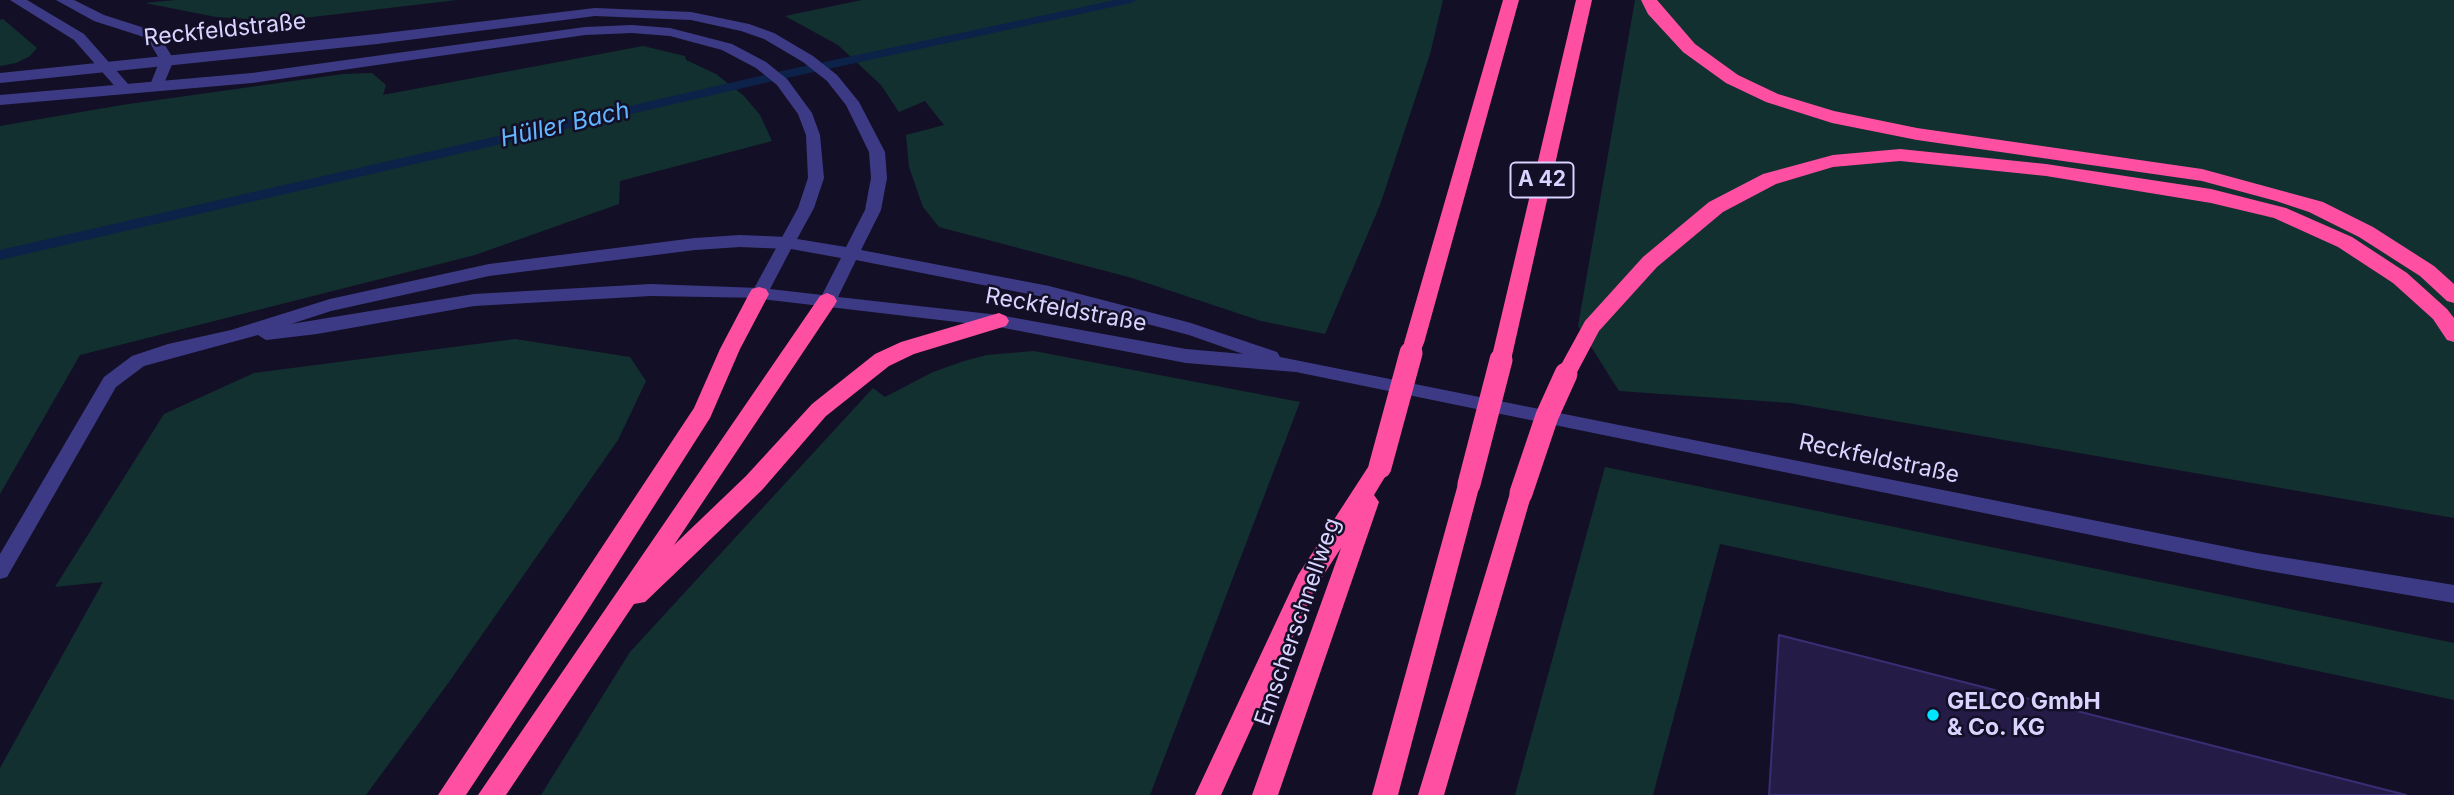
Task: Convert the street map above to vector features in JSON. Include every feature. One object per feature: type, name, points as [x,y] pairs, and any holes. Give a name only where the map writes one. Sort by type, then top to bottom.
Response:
[{"type":"highway","points":[[1208,795],[1306,582],[1380,467],[1511,0]]},
{"type":"highway","name":"A 42","points":[[1385,795],[1501,360],[1584,0]]},
{"type":"highway","points":[[1649,0],[1654,10],[1689,48],[1732,79],[1772,98],[1832,117],[1917,134],[2202,175],[2280,195],[2316,207],[2366,232],[2427,271],[2454,296]]},
{"type":"highway","points":[[1431,795],[1521,493],[1547,416],[1592,326],[1642,271],[1716,208],[1770,179],[1833,162],[1900,155],[2060,172],[2211,196],[2279,213],[2344,242],[2400,278],[2440,314],[2454,334]]},
{"type":"highway","points":[[451,795],[576,609],[703,412],[730,349],[759,294]]},
{"type":"highway","points":[[491,795],[827,301]]},
{"type":"highway","points":[[606,626],[754,483],[819,410],[882,360],[908,348],[999,321]]},
{"type":"highway","name":"Emscherschnellweg","points":[[1265,795],[1380,467]]},
{"type":"street","points":[[17,0],[79,37],[124,88]]},
{"type":"street","points":[[63,0],[99,18],[152,34],[167,60],[157,85]]},
{"type":"street","name":"Reckfeldstraße","points":[[0,78],[377,40],[595,12],[691,16],[744,27],[769,36],[808,59],[832,78],[852,102],[873,142],[879,178],[873,210],[827,301]]},
{"type":"street","name":"Reckfeldstraße","points":[[0,100],[252,78],[585,31],[632,29],[670,32],[727,47],[761,65],[782,82],[805,113],[813,135],[816,178],[806,208],[759,294]]},
{"type":"street","name":"Reckfeldstraße","points":[[0,571],[110,382],[138,361],[168,351],[231,337],[330,305],[489,270],[695,244],[740,241],[788,243],[1049,292],[1191,329],[1296,365]]},
{"type":"street","name":"Reckfeldstraße","points":[[231,337],[317,328],[474,300],[651,290],[759,294],[827,301],[999,321],[1186,356],[1296,365],[2257,561],[2454,594]]},
{"type":"green space","points":[[176,0],[457,0],[278,21],[216,17],[145,3]]},
{"type":"green space","points":[[862,0],[1443,0],[1430,54],[1380,205],[1325,334],[1261,321],[1132,278],[939,227],[923,207],[909,167],[906,135],[944,125],[925,101],[899,112],[881,85],[838,45],[785,16]]},
{"type":"green space","points":[[1635,0],[2454,0],[2454,518],[1791,403],[1619,391],[1578,326]]},
{"type":"green space","points":[[3,19],[37,48],[30,56],[16,63],[0,66],[0,20]]},
{"type":"green space","points":[[643,46],[685,56],[686,60],[716,74],[744,96],[760,115],[772,141],[620,181],[619,204],[475,255],[80,355],[0,494],[0,126],[122,105],[343,74],[372,73],[386,85],[383,95]]},
{"type":"green space","points":[[515,339],[630,357],[646,381],[618,440],[449,682],[366,795],[0,795],[0,768],[103,582],[55,587],[164,414],[254,373]]},
{"type":"green space","points":[[1034,351],[1300,402],[1150,795],[541,795],[630,652],[873,388],[885,397],[933,372],[964,361],[987,355]]},
{"type":"green space","points":[[1605,467],[2454,643],[2454,700],[1720,544],[1653,795],[1515,795]]},
{"type":"building","name":"GELCO GmbH & Co. KG","points":[[1779,635],[2406,795],[1769,795]]},
{"type":"waterway","name":"Hüller Bach","points":[[0,255],[782,75],[1131,0]]},
{"type":"place","name":"GELCO GmbH & Co. KG","points":[[1933,715]]}]
